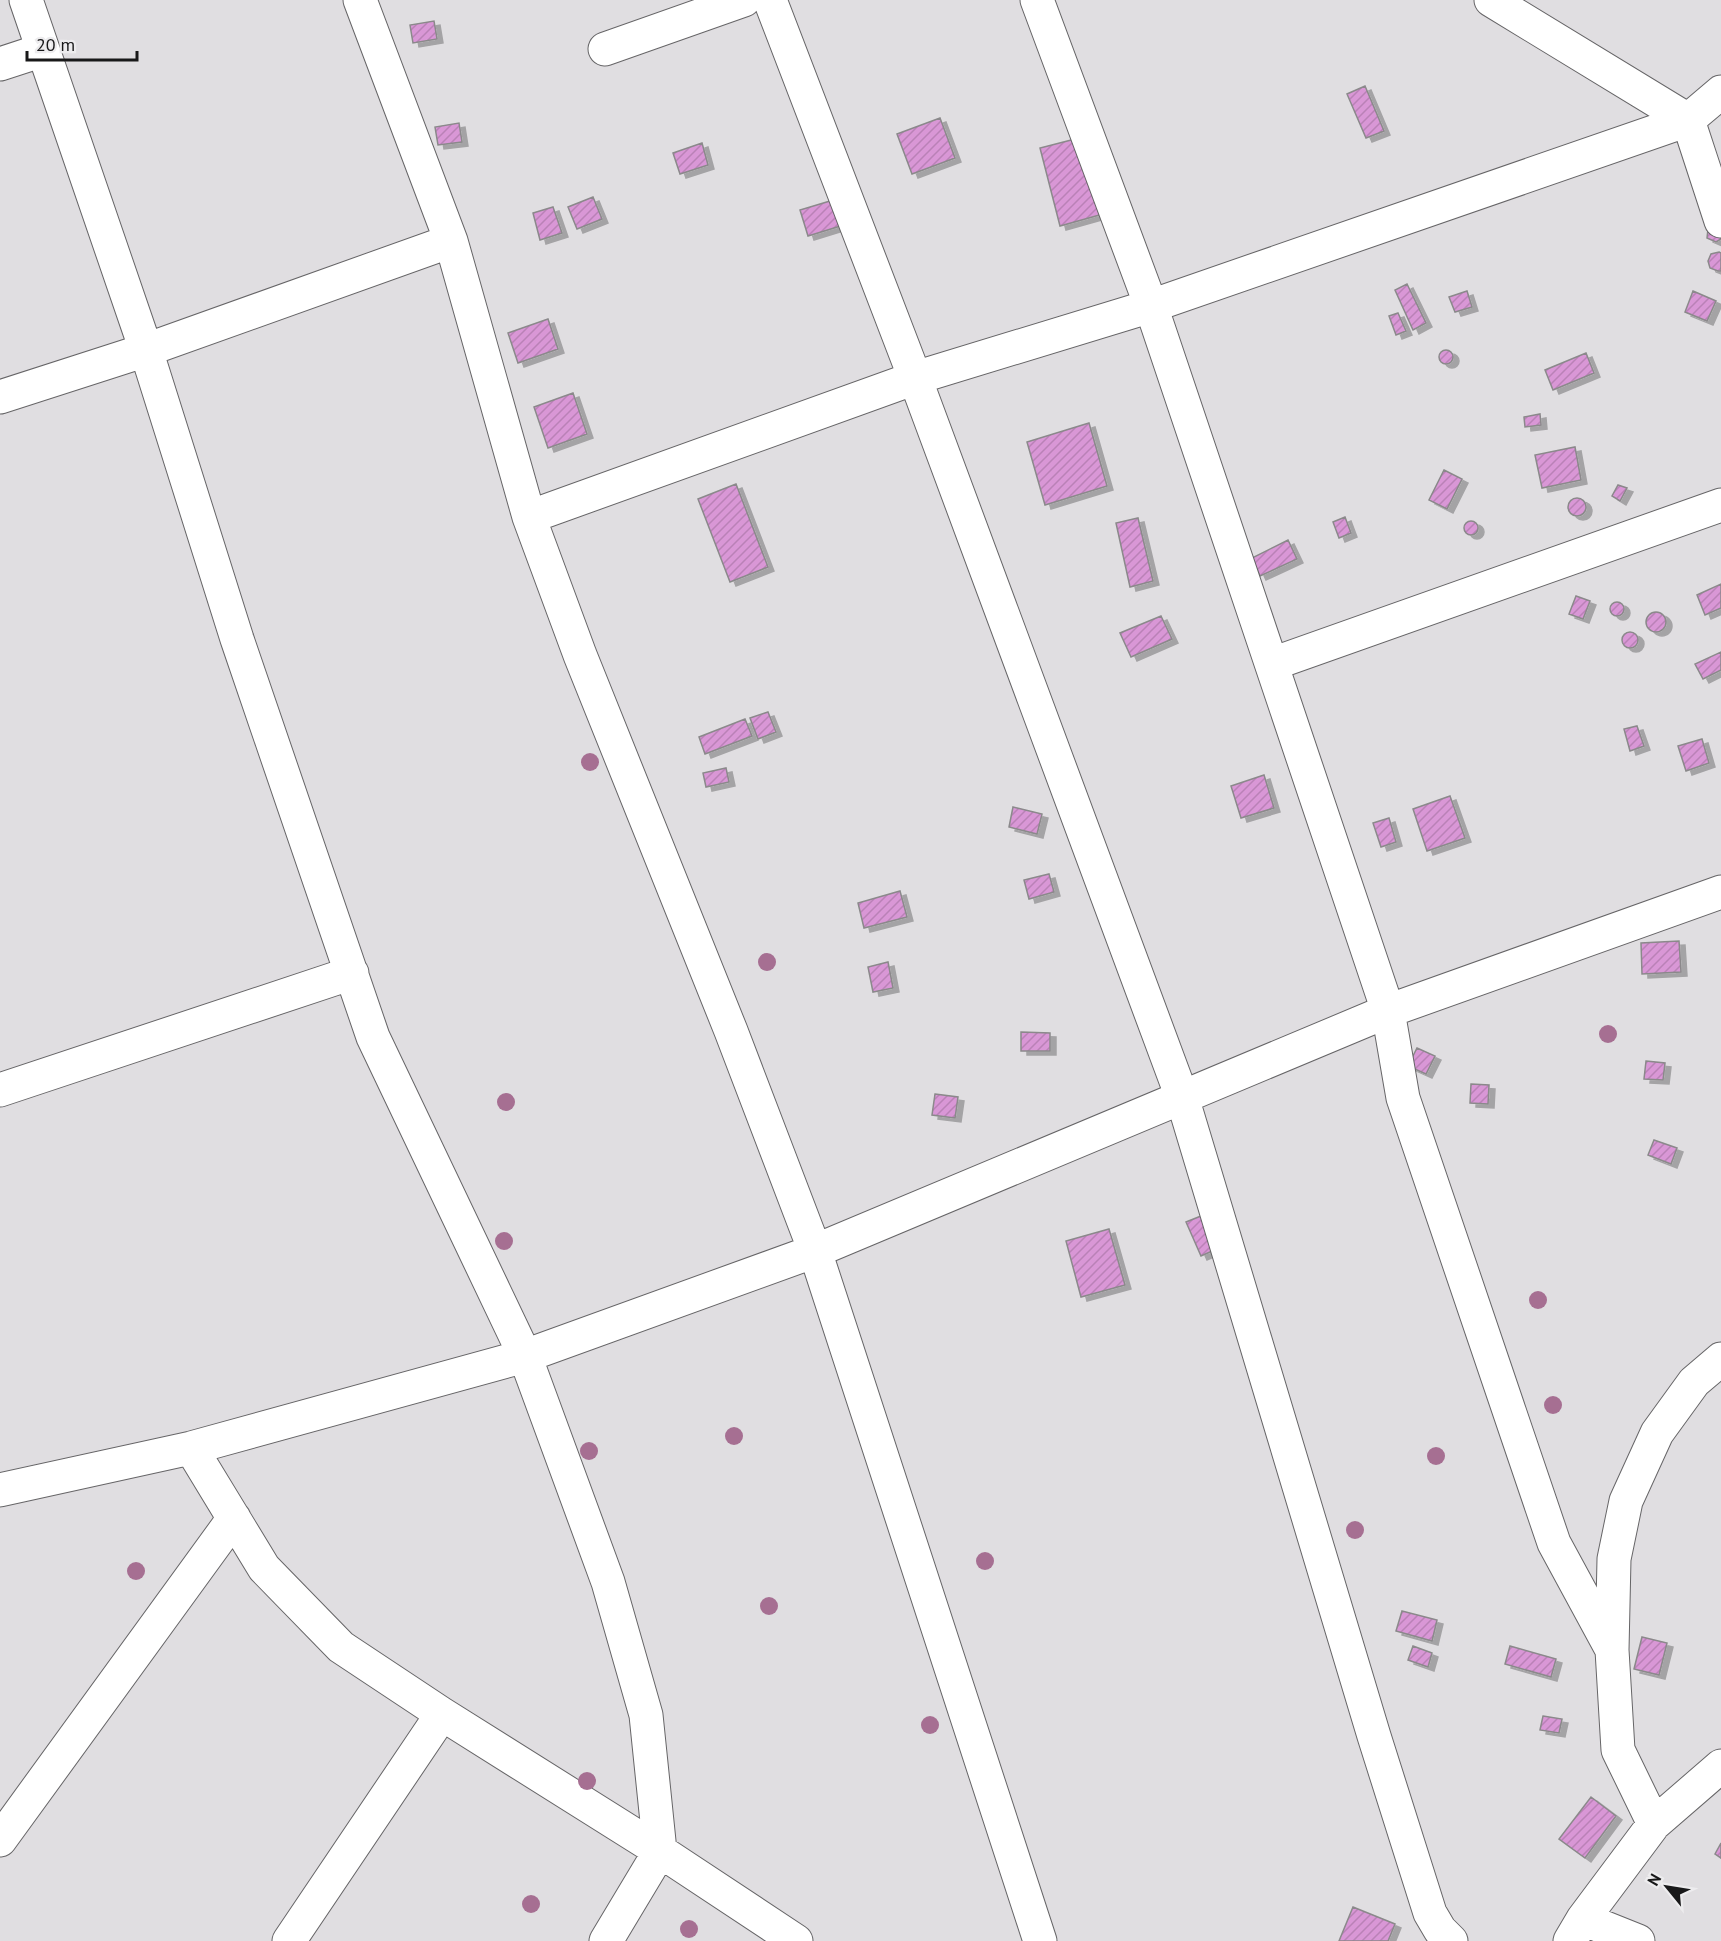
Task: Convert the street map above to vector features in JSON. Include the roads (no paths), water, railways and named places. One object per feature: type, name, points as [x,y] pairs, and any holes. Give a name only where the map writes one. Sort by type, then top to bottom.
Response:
[{"type":"street","points":[[26,0],[146,350],[237,639],[374,1036],[525,1356],[608,1582],[646,1715],[660,1851],[606,1941]]},
{"type":"street","points":[[360,0],[451,241],[529,517],[580,655],[731,1030],[815,1251],[1040,1941]]},
{"type":"street","points":[[605,49],[744,0]]},
{"type":"street","points":[[770,0],[915,378],[1182,1097],[1374,1736],[1430,1913],[1440,1930],[1451,1941]]},
{"type":"street","points":[[1037,0],[1151,306],[1272,664],[1388,1011],[1403,1098],[1554,1543],[1612,1650]]},
{"type":"street","points":[[1491,0],[1688,120],[1721,221]]},
{"type":"street","points":[[0,64],[43,50]]},
{"type":"street","points":[[529,517],[915,378],[1151,306],[1688,120],[1721,92]]},
{"type":"street","points":[[0,397],[146,350],[451,241]]},
{"type":"street","points":[[1272,664],[1721,505]]},
{"type":"street","points":[[0,1490],[191,1448],[525,1356],[815,1251],[1388,1011],[1721,891]]},
{"type":"street","points":[[0,1090],[352,973]]},
{"type":"street","points":[[1654,1824],[1618,1750],[1612,1650],[1614,1559],[1626,1502],[1657,1433],[1694,1382],[1721,1359]]},
{"type":"street","points":[[191,1448],[264,1568],[341,1647],[796,1941]]},
{"type":"street","points":[[0,1840],[234,1518]]},
{"type":"street","points":[[290,1941],[442,1714]]},
{"type":"street","points":[[1638,1941],[1576,1930],[1654,1824],[1721,1766]]}]
